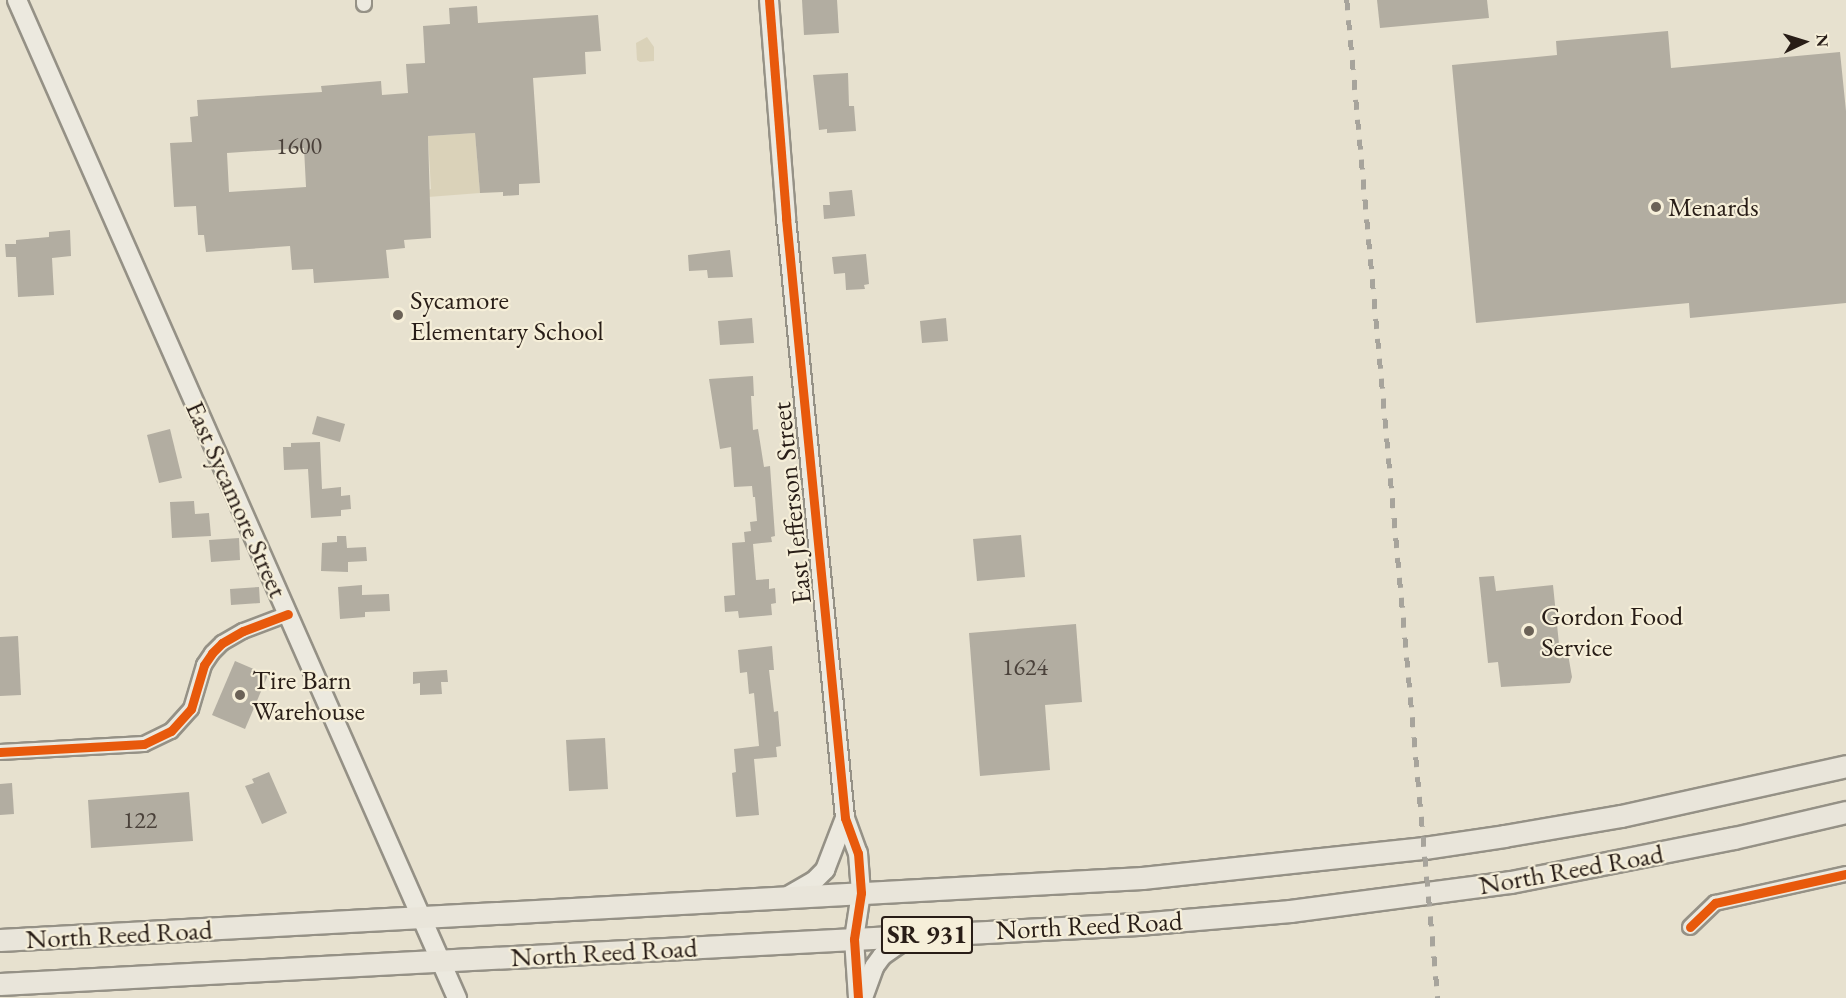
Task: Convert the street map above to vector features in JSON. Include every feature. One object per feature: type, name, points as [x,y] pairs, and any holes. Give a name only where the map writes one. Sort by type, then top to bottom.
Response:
[{"type":"main road","name":"North Reed Road","points":[[0,940],[423,919],[1142,878],[1424,848],[1621,816],[1846,766]]},
{"type":"main road","name":"North Reed Road","points":[[0,984],[1150,923],[1290,911],[1429,894],[1628,860],[1846,812]]},
{"type":"street","name":"East Sycamore Street","points":[[17,0],[458,998]]},
{"type":"street","name":"East Jefferson Street","points":[[769,0],[786,218],[845,818],[858,853],[861,893],[854,939],[858,998]]},
{"type":"street","points":[[0,752],[144,744],[171,731],[191,709],[204,665],[222,643],[288,614]]},
{"type":"street","name":"East Jefferson Street","points":[[786,897],[814,881],[825,870],[845,818]]},
{"type":"street","points":[[1690,927],[1715,903],[1846,874]]},
{"type":"street","points":[[862,998],[874,967],[882,956],[911,936]]},
{"type":"shaded area","points":[[647,37],[654,47],[654,61],[640,62],[637,60],[636,43]]},
{"type":"shaded area","points":[[475,133],[480,193],[428,197],[428,190],[431,189],[428,136]]},
{"type":"building","points":[[802,0],[837,0],[839,33],[804,35]]},
{"type":"building","points":[[1377,0],[1487,0],[1489,18],[1380,28]]},
{"type":"building","points":[[477,6],[478,23],[598,15],[601,51],[585,52],[586,74],[533,78],[540,183],[519,184],[519,195],[503,196],[503,192],[480,193],[475,133],[428,136],[431,238],[404,240],[405,248],[386,250],[389,278],[314,283],[313,269],[292,270],[290,246],[206,252],[204,235],[198,235],[196,206],[174,207],[170,143],[192,142],[190,117],[198,116],[197,100],[322,92],[321,86],[381,81],[382,95],[408,93],[406,64],[425,63],[423,26],[450,24],[449,8]],"holes":[[[304,148],[306,187],[229,192],[227,153]]]},
{"type":"building","name":"Menards","points":[[1668,31],[1671,68],[1840,52],[1846,111],[1846,303],[1690,318],[1689,303],[1476,323],[1452,65],[1557,55],[1556,41]]},
{"type":"building","points":[[848,73],[849,106],[854,106],[856,131],[827,133],[827,129],[819,130],[813,75]]},
{"type":"building","points":[[852,190],[855,216],[824,219],[823,205],[830,205],[829,192]]},
{"type":"building","points":[[70,230],[71,256],[52,258],[54,295],[18,297],[16,257],[6,257],[5,244],[16,244],[16,240],[49,237],[49,232]]},
{"type":"building","points":[[730,250],[733,277],[708,278],[707,270],[689,271],[688,255]]},
{"type":"building","points":[[866,254],[869,284],[864,285],[865,289],[846,290],[845,273],[834,274],[832,257]]},
{"type":"building","points":[[752,318],[754,343],[720,345],[718,321]]},
{"type":"building","points":[[946,318],[948,341],[922,343],[920,321]]},
{"type":"building","points":[[753,376],[754,396],[751,396],[753,430],[758,429],[764,467],[770,466],[775,536],[771,537],[772,542],[753,544],[756,580],[769,579],[769,589],[775,588],[776,603],[771,604],[772,615],[739,618],[738,611],[725,612],[724,596],[735,595],[732,543],[745,542],[744,532],[751,531],[750,522],[757,521],[755,497],[753,497],[752,486],[734,487],[731,447],[720,449],[709,379]]},
{"type":"building","points":[[317,416],[345,424],[340,442],[312,434]]},
{"type":"building","points":[[170,429],[182,478],[159,483],[147,435]]},
{"type":"building","points":[[320,442],[322,489],[341,487],[341,496],[350,495],[351,509],[341,510],[341,516],[311,518],[308,469],[284,470],[283,447],[291,447],[291,443]]},
{"type":"building","points":[[194,501],[195,514],[209,513],[211,536],[172,538],[170,502]]},
{"type":"building","points":[[1021,535],[1025,577],[977,581],[973,539]]},
{"type":"building","points":[[337,536],[346,536],[347,548],[366,547],[367,561],[348,562],[348,572],[321,571],[322,543],[337,542]]},
{"type":"building","points":[[239,538],[240,560],[211,562],[209,540]]},
{"type":"building","points":[[1494,576],[1496,591],[1553,585],[1560,654],[1568,654],[1572,677],[1570,683],[1501,687],[1498,662],[1488,663],[1479,577]]},
{"type":"building","points":[[362,585],[362,595],[389,594],[390,611],[365,612],[365,617],[340,619],[338,587]]},
{"type":"building","points":[[259,587],[260,603],[231,605],[230,589]]},
{"type":"building","points":[[1076,624],[1082,702],[1045,705],[1050,770],[980,776],[969,633]]},
{"type":"building","points":[[18,636],[21,695],[0,696],[0,637]]},
{"type":"building","points":[[772,646],[774,670],[769,670],[774,712],[778,711],[781,746],[776,747],[777,757],[754,759],[759,815],[736,817],[732,773],[736,772],[734,749],[759,746],[754,693],[749,694],[747,672],[740,673],[738,650]]},
{"type":"building","name":"Tire Barn Warehouse","points":[[235,661],[268,675],[245,729],[212,715]]},
{"type":"building","points":[[447,670],[448,682],[441,682],[442,694],[420,695],[420,683],[413,684],[413,672]]},
{"type":"building","points":[[605,738],[608,789],[569,791],[566,740]]},
{"type":"building","points":[[269,772],[287,813],[262,824],[245,786],[254,783],[252,779]]},
{"type":"building","points":[[12,783],[14,814],[0,815],[0,784]]},
{"type":"building","points":[[189,792],[193,841],[91,848],[88,800]]},
{"type":"railway","points":[[1347,0],[1438,998]]},
{"type":"cycle path","points":[[769,0],[786,218],[845,818],[858,853],[861,893],[854,939],[858,998]]},
{"type":"cycle path","points":[[0,752],[144,744],[171,731],[191,709],[204,665],[222,643],[243,631],[288,614]]},
{"type":"cycle path","points":[[1690,927],[1715,903],[1846,874]]},
{"type":"place","name":"Menards","points":[[1656,207]]},
{"type":"place","name":"Sycamore Elementary School","points":[[398,315]]},
{"type":"place","name":"Gordon Food Service","points":[[1529,631]]},
{"type":"place","name":"Tire Barn Warehouse","points":[[240,695]]}]
